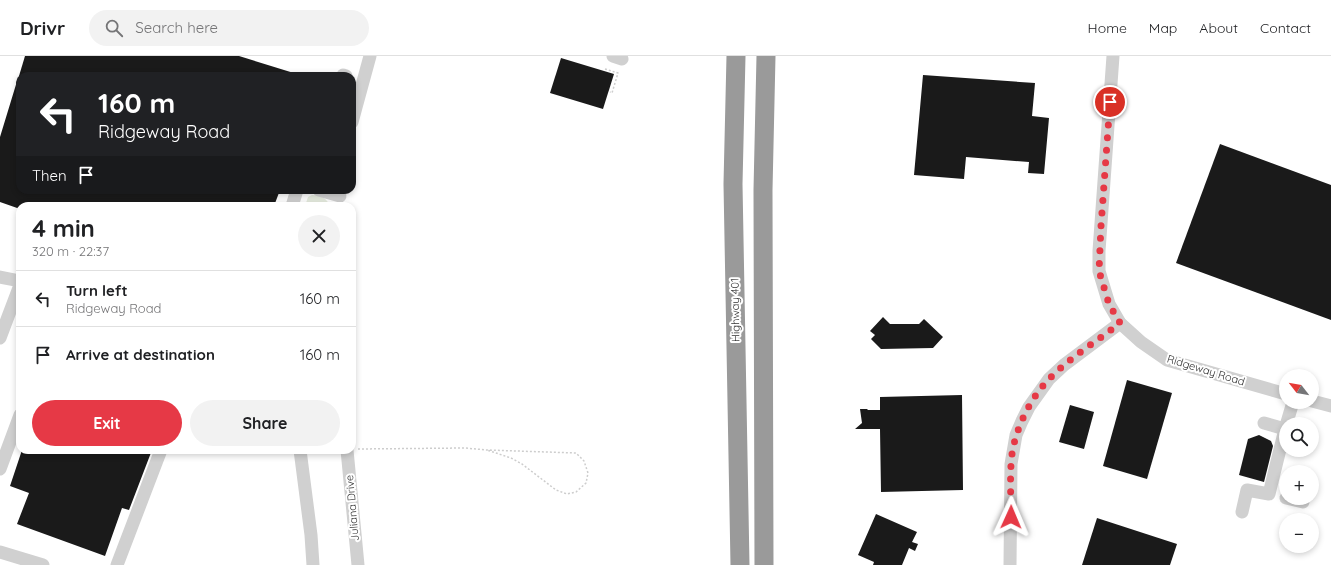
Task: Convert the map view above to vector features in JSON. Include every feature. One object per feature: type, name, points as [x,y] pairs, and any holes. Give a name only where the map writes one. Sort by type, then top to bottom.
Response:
[{"type":"highway","name":"Highway 401","points":[[736,56],[733,184],[740,565]]},
{"type":"highway","points":[[764,565],[763,190],[766,56]]},
{"type":"street","points":[[356,72],[370,56]]},
{"type":"street","name":"Ridgeway Road","points":[[1114,56],[1099,271],[1109,304],[1120,323],[1141,342],[1167,360],[1279,392]]},
{"type":"street","points":[[0,277],[16,280]]},
{"type":"street","points":[[0,338],[16,296]]},
{"type":"street","points":[[1010,565],[1011,464],[1016,435],[1028,407],[1049,379],[1064,365],[1120,323]]},
{"type":"street","points":[[1319,403],[1331,406]]},
{"type":"street","points":[[1264,424],[1279,427]]},
{"type":"street","points":[[0,469],[16,426]]},
{"type":"street","points":[[1269,494],[1279,450]]},
{"type":"street","points":[[117,565],[159,454]]},
{"type":"street","points":[[301,454],[311,535],[313,565]]},
{"type":"street","name":"Juliana Drive","points":[[347,454],[358,565]]},
{"type":"street","points":[[1242,512],[1247,490],[1279,496]]},
{"type":"street","points":[[0,552],[42,565]]},
{"type":"path","points":[[605,69],[618,73],[612,93],[610,92]]},
{"type":"path","points":[[356,449],[465,448],[576,453],[584,461],[588,473],[586,483],[576,492],[567,494],[556,490],[536,473],[522,464],[511,458],[487,450]]},
{"type":"shaded area","points":[[312,195],[318,196],[328,202],[306,202],[308,197]]},
{"type":"building","points":[[25,56],[239,56],[291,72],[20,72]]},
{"type":"building","points":[[561,58],[614,74],[603,109],[550,93]]},
{"type":"building","points":[[923,75],[1035,83],[1032,116],[1049,118],[1044,174],[1028,173],[1029,162],[966,157],[964,179],[914,175]]},
{"type":"building","points":[[16,85],[16,194],[278,194],[276,202],[16,202],[16,208],[0,202],[0,137]]},
{"type":"building","points":[[1220,144],[1331,185],[1331,320],[1176,263]]},
{"type":"building","points":[[883,317],[890,324],[919,324],[924,319],[943,337],[933,348],[881,349],[871,339],[875,335],[870,331]]},
{"type":"building","points":[[1127,380],[1172,393],[1147,479],[1103,466]]},
{"type":"building","points":[[962,395],[963,490],[881,492],[880,429],[855,429],[862,423],[860,409],[880,410],[880,397]]},
{"type":"building","points":[[1070,405],[1094,412],[1084,449],[1059,442]]},
{"type":"building","points":[[1259,435],[1271,441],[1273,446],[1264,482],[1239,475],[1248,439]]},
{"type":"building","points":[[21,454],[150,454],[129,510],[122,508],[105,556],[17,524],[29,493],[10,486]]},
{"type":"building","points":[[876,514],[917,532],[912,542],[918,544],[915,551],[909,548],[902,565],[873,565],[874,562],[858,555]]},
{"type":"building","points":[[1097,518],[1177,544],[1170,565],[1082,565]]},
{"type":"route","points":[[1011,517],[1011,464],[1016,435],[1028,407],[1049,379],[1064,365],[1120,323],[1109,304],[1099,271],[1099,251],[1110,102]]}]
